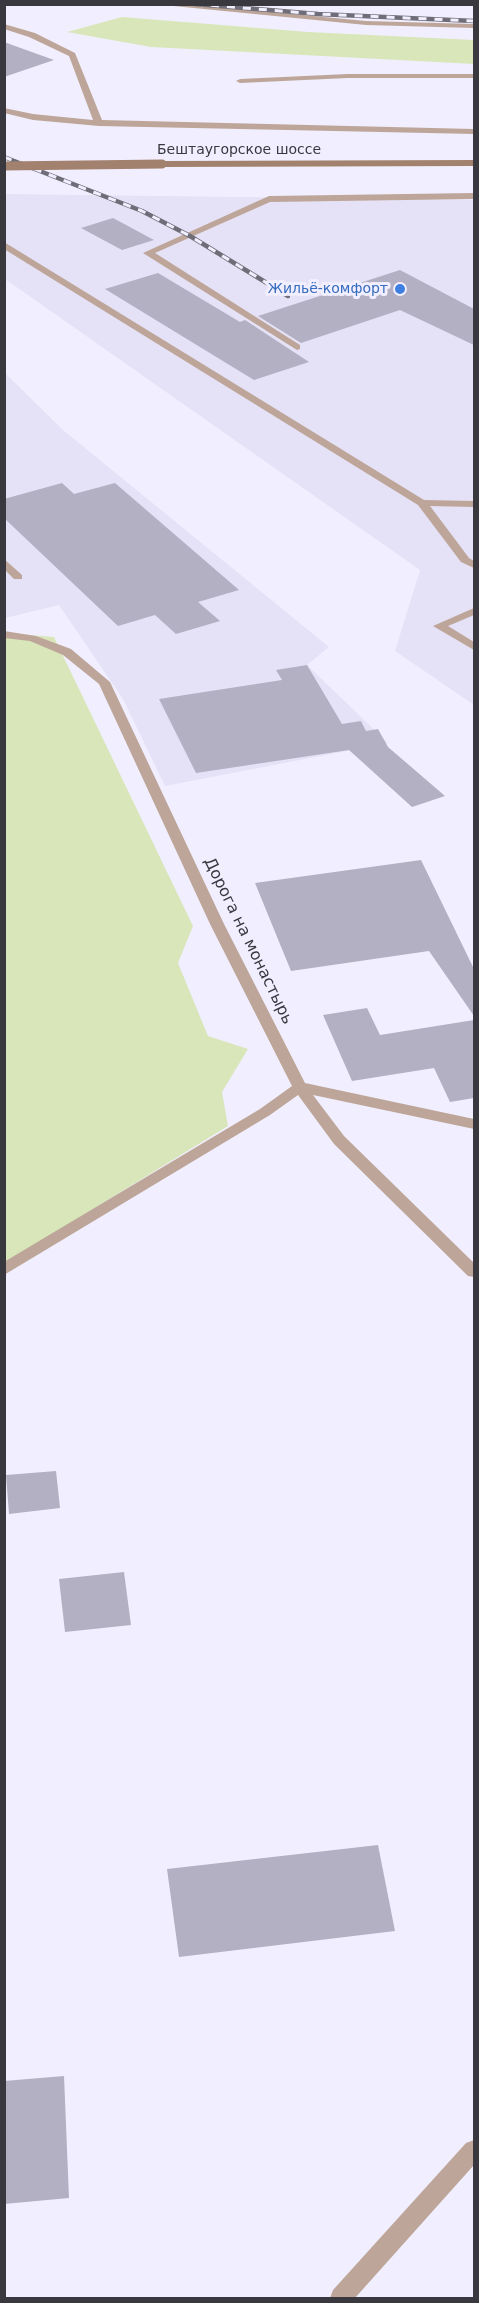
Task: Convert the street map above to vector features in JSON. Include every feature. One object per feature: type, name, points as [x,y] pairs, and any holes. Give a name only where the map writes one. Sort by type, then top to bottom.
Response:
[{"type":"main road","name":"Бештаугорское шоссе","points":[[4,166],[474,163]]},
{"type":"street","points":[[158,4],[366,23],[474,26]]},
{"type":"street","points":[[4,26],[32,35],[72,55],[99,123]]},
{"type":"street","points":[[240,81],[348,76],[474,76]]},
{"type":"street","points":[[4,110],[33,117],[99,123],[474,132]]},
{"type":"street","points":[[297,347],[148,254],[269,199],[474,196]]},
{"type":"street","points":[[4,245],[422,504],[465,560],[474,565]]},
{"type":"street","points":[[422,504],[474,504]]},
{"type":"street","points":[[4,562],[18,577]]},
{"type":"street","points":[[474,611],[439,626],[474,647]]},
{"type":"street","name":"Дорога на монастырь","points":[[4,634],[32,638],[68,652],[104,682],[218,924],[300,1087],[339,1140],[474,1272]]},
{"type":"street","points":[[4,1270],[265,1112],[300,1087],[474,1124]]},
{"type":"street","points":[[341,2298],[474,2150]]},
{"type":"shaded area","points":[[5,194],[474,200],[474,705],[395,651],[420,570],[5,279]]},
{"type":"shaded area","points":[[4,372],[63,430],[329,647],[307,665],[388,743],[165,786],[123,699],[59,605],[5,618]]},
{"type":"green space","points":[[122,17],[308,32],[474,40],[474,64],[151,47],[67,32]]},
{"type":"green space","points":[[5,633],[54,637],[193,926],[178,963],[208,1036],[248,1049],[222,1092],[228,1126],[5,1263]]},
{"type":"building","points":[[4,42],[54,60],[4,77]]},
{"type":"building","points":[[113,218],[154,240],[122,250],[81,228]]},
{"type":"building","points":[[400,270],[474,309],[474,345],[400,310],[301,343],[258,316]]},
{"type":"building","points":[[158,273],[240,322],[245,320],[309,362],[254,380],[105,289]]},
{"type":"building","points":[[62,483],[74,494],[115,483],[239,590],[198,602],[220,621],[176,634],[155,615],[118,626],[4,518],[4,499]]},
{"type":"building","points":[[307,665],[342,724],[361,721],[366,731],[378,729],[388,747],[445,796],[412,807],[349,750],[196,773],[159,699],[282,680],[276,670]]},
{"type":"building","points":[[421,860],[474,969],[474,1016],[429,951],[291,971],[255,883]]},
{"type":"building","points":[[367,1008],[380,1035],[474,1020],[474,1098],[450,1102],[434,1068],[352,1081],[323,1015]]},
{"type":"building","points":[[56,1471],[60,1508],[9,1514],[6,1475]]},
{"type":"building","points":[[124,1572],[131,1625],[65,1632],[59,1579]]},
{"type":"building","points":[[378,1845],[395,1931],[179,1957],[167,1869]]},
{"type":"building","points":[[64,2076],[69,2198],[4,2204],[4,2081]]},
{"type":"railway","points":[[195,4],[318,14],[474,21]]},
{"type":"railway","points":[[4,157],[142,211],[190,236],[288,296]]},
{"type":"place","name":"Жильё-комфорт","points":[[400,289]]}]
